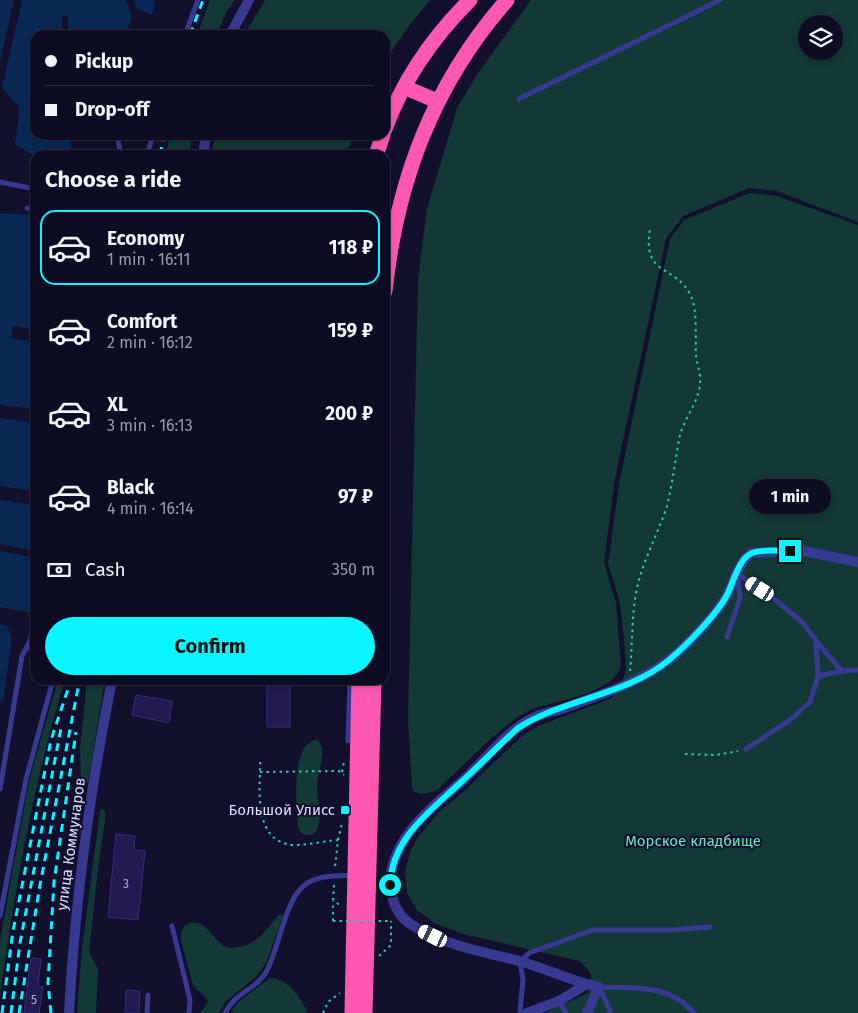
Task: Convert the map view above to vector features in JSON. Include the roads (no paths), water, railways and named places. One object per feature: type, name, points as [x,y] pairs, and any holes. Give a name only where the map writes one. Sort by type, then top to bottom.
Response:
[{"type":"highway","points":[[390,119],[404,87],[427,49],[470,0]]},
{"type":"highway","points":[[390,254],[394,224],[410,166],[437,101],[474,43],[507,0]]},
{"type":"highway","points":[[404,87],[437,101]]},
{"type":"highway","points":[[352,1013],[359,685]]},
{"type":"highway","points":[[365,1013],[374,685]]},
{"type":"street","points":[[233,30],[249,0]]},
{"type":"street","points":[[588,1013],[599,987],[456,944],[411,925],[403,918],[392,899],[391,869],[396,854],[431,808],[518,728],[534,718],[628,685],[669,660],[715,614],[745,558],[752,553],[763,551],[804,551],[858,562]]},
{"type":"street","name":"улица Коммунаров","points":[[69,1013],[72,948],[103,726],[111,685]]},
{"type":"street","points":[[527,1013],[560,1001],[587,984]]},
{"type":"lane","points":[[187,30],[198,0]]},
{"type":"lane","points":[[518,99],[720,0]]},
{"type":"lane","points":[[0,182],[30,188]]},
{"type":"lane","points":[[727,637],[740,598],[737,574]]},
{"type":"lane","points":[[737,574],[772,597],[802,622],[842,671]]},
{"type":"lane","points":[[0,789],[22,656],[30,640]]},
{"type":"lane","points":[[746,749],[790,720],[810,702],[818,676],[816,640]]},
{"type":"lane","points":[[818,676],[858,670]]},
{"type":"lane","points":[[0,916],[26,779],[52,685]]},
{"type":"lane","points":[[348,741],[350,685]]},
{"type":"lane","points":[[225,1013],[230,1003],[261,979],[271,965],[297,892],[308,882],[321,878],[355,875]]},
{"type":"lane","points":[[172,926],[190,1000],[189,1013]]},
{"type":"lane","points":[[520,1013],[523,979],[520,962],[529,953],[593,930],[672,930],[710,927]]},
{"type":"lane","points":[[611,1013],[599,987],[643,987],[660,990],[683,1003],[694,1013]]},
{"type":"lane","points":[[147,1013],[148,995]]},
{"type":"lane","points":[[560,1001],[566,1013]]},
{"type":"water","points":[[0,0],[14,0],[0,62]]},
{"type":"water","points":[[22,0],[126,0],[132,18],[127,30],[68,30],[68,17],[62,15],[62,30],[30,30],[30,140],[70,140],[72,150],[30,150],[30,154],[15,144],[20,107],[2,87]]},
{"type":"water","points":[[134,0],[155,0],[152,15],[136,8]]},
{"type":"water","points":[[0,213],[30,215],[30,408],[0,405]]},
{"type":"water","points":[[0,418],[30,422],[30,490],[0,486]]},
{"type":"water","points":[[0,500],[30,504],[30,550],[0,544]]},
{"type":"water","points":[[0,551],[30,557],[30,613],[0,607]]},
{"type":"water","points":[[0,624],[7,626],[12,639],[3,702],[0,701]]},
{"type":"railway","points":[[192,30],[203,0]]},
{"type":"railway","points":[[161,150],[163,140]]},
{"type":"railway","points":[[2,1013],[13,931],[51,740],[69,685]]},
{"type":"railway","points":[[19,1013],[40,885],[79,685]]},
{"type":"railway","points":[[11,1013],[20,943],[61,728]]},
{"type":"railway","points":[[51,1013],[48,983],[54,882],[76,732]]},
{"type":"place","name":"Большой Улисс","points":[[345,810]]},
{"type":"park label","name":"Морское кладбище","points":[[693,841]]}]
